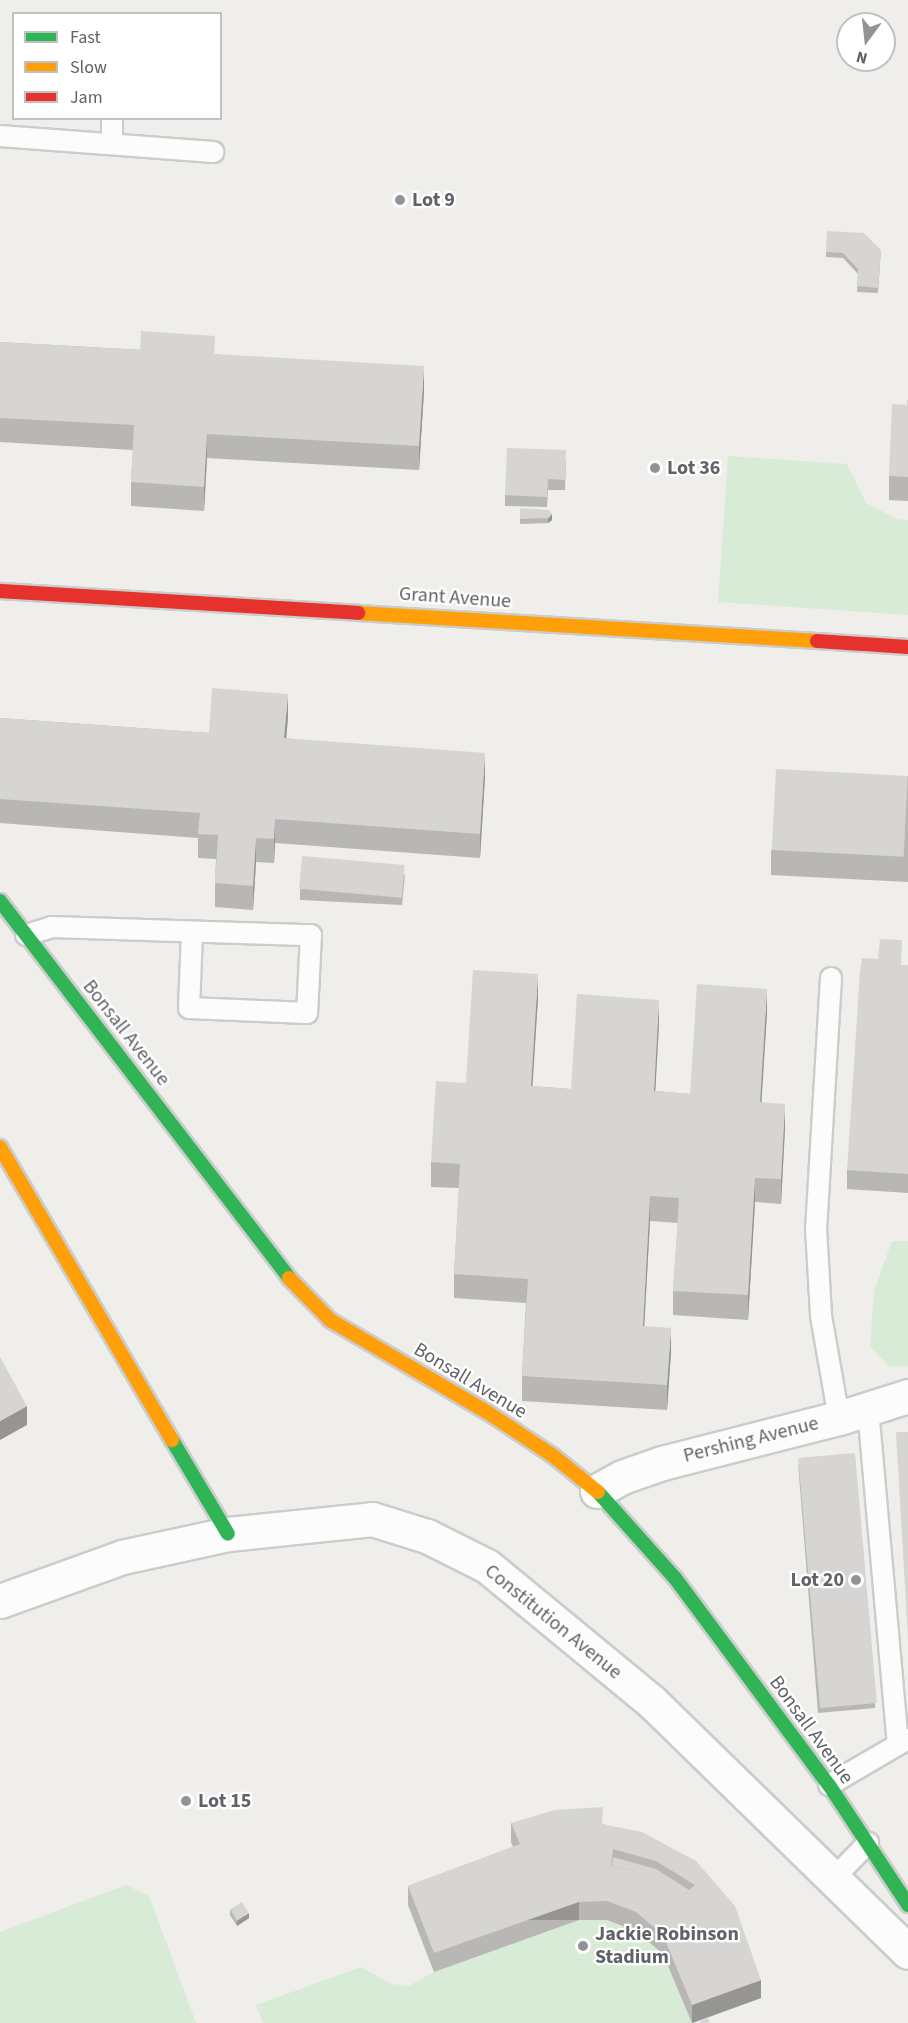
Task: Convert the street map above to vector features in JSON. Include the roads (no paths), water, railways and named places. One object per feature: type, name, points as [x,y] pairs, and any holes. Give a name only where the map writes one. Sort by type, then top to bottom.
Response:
[{"type":"street","name":"Grant Avenue","points":[[0,591],[908,647]]},
{"type":"street","name":"Bonsall Avenue","points":[[0,901],[306,1297],[330,1320],[487,1412],[552,1455],[597,1491],[675,1578],[829,1785],[908,1905]]},
{"type":"street","points":[[0,1147],[228,1534]]},
{"type":"street","name":"Pershing Avenue","points":[[597,1491],[621,1477],[662,1462],[854,1414],[908,1396]]},
{"type":"street","name":"Constitution Avenue","points":[[0,1601],[122,1557],[228,1534],[372,1519],[427,1536],[487,1566],[653,1703],[908,1952]]},
{"type":"lane","points":[[112,120],[112,144]]},
{"type":"lane","points":[[0,136],[213,152]]},
{"type":"lane","points":[[26,935],[52,927],[310,935],[308,1013],[189,1008],[192,932]]},
{"type":"lane","points":[[829,1785],[903,1741],[854,1414],[821,1317],[816,1228],[831,978]]},
{"type":"lane","points":[[832,1880],[868,1843]]},
{"type":"place","name":"Lot 9","points":[[400,200]]},
{"type":"place","name":"Lot 36","points":[[655,468]]},
{"type":"place","name":"Lot 20","points":[[856,1580]]},
{"type":"place","name":"Lot 15","points":[[186,1801]]},
{"type":"place","name":"Jackie Robinson Stadium","points":[[583,1946]]}]
